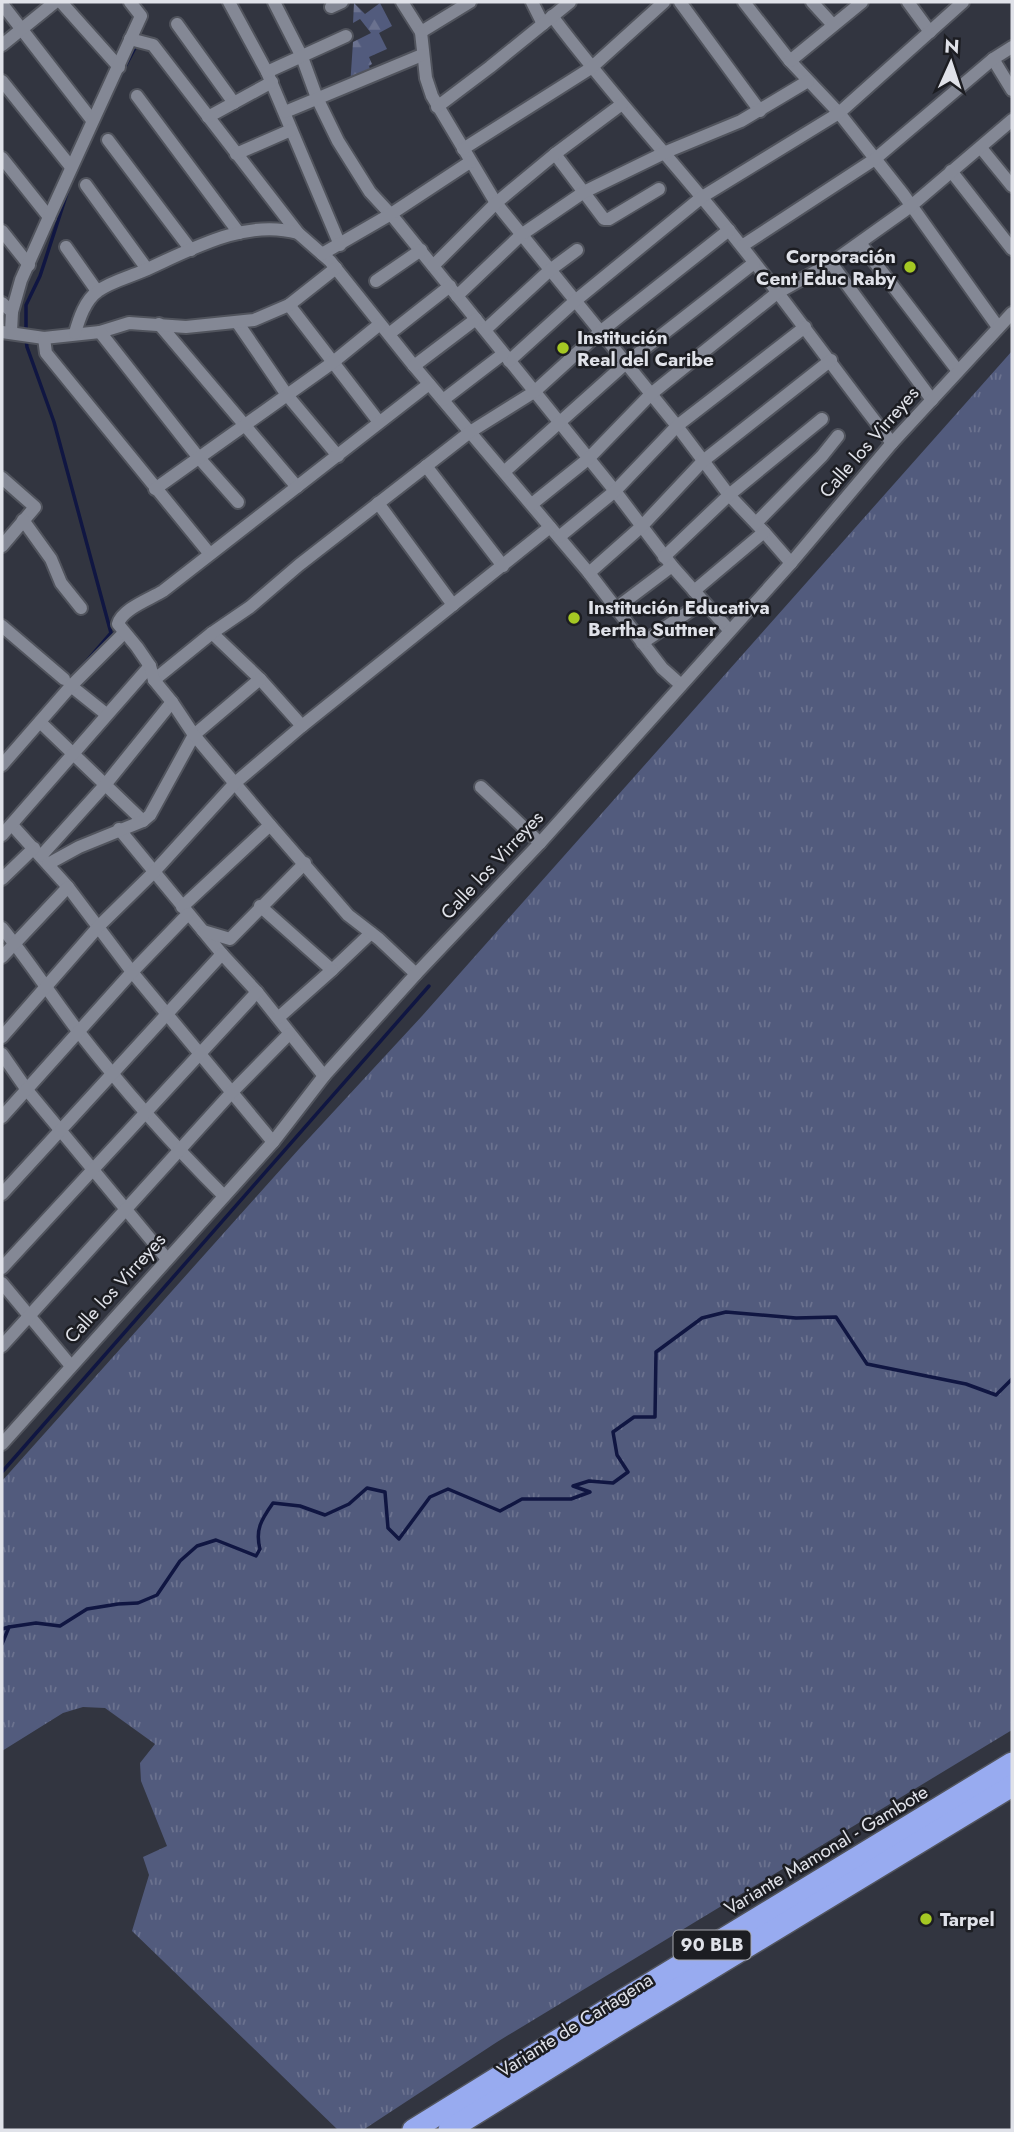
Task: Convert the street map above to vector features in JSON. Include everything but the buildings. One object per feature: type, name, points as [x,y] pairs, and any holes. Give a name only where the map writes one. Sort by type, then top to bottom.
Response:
[{"type":"highway","name":"Variante Mamonal - Gambote","points":[[414,2130],[1012,1763]]},
{"type":"highway","name":"Variante de Cartagena","points":[[449,2130],[1012,1786]]},
{"type":"street","points":[[2,45],[55,2]]},
{"type":"street","points":[[61,2],[119,67]]},
{"type":"street","points":[[130,2],[141,16],[49,216],[13,304],[7,307],[22,334],[46,353],[209,553]]},
{"type":"street","points":[[229,2],[270,77],[340,245]]},
{"type":"street","points":[[274,2],[302,57],[317,98],[338,141],[370,192],[421,250],[668,561],[729,630]]},
{"type":"street","points":[[402,2],[421,32],[426,78],[437,107],[496,204],[677,426],[729,495],[791,563]]},
{"type":"street","points":[[421,32],[470,2]]},
{"type":"street","points":[[531,2],[666,152],[831,360],[892,443]]},
{"type":"street","points":[[437,107],[570,2]]},
{"type":"street","points":[[463,149],[591,68],[664,2]]},
{"type":"street","points":[[680,2],[760,111]]},
{"type":"street","points":[[744,2],[790,61],[839,113],[875,159],[998,327]]},
{"type":"street","points":[[812,2],[833,25]]},
{"type":"street","points":[[790,61],[862,2]]},
{"type":"street","points":[[908,2],[930,32]]},
{"type":"street","points":[[443,400],[506,358],[702,197],[839,113],[963,2]]},
{"type":"street","points":[[2,4],[92,120]]},
{"type":"street","points":[[177,24],[234,103]]},
{"type":"street","points":[[208,117],[234,103],[302,57],[346,36]]},
{"type":"street","points":[[130,40],[153,46],[298,233],[336,268],[414,366],[589,573],[662,668],[681,685]]},
{"type":"street","points":[[742,246],[875,159],[993,59],[1012,47]]},
{"type":"street","points":[[285,112],[422,55]]},
{"type":"street","points":[[993,59],[1012,90]]},
{"type":"street","points":[[2,81],[71,167]]},
{"type":"street","points":[[155,489],[332,363],[385,329],[454,291],[521,234],[584,192],[760,111],[808,81]]},
{"type":"street","points":[[137,96],[239,233]]},
{"type":"street","points":[[433,266],[496,204],[622,104]]},
{"type":"street","points":[[532,504],[588,459],[651,394],[777,293],[831,263],[911,206],[1012,120]]},
{"type":"street","points":[[236,155],[291,130]]},
{"type":"street","points":[[108,140],[191,250]]},
{"type":"street","points":[[981,149],[1012,186]]},
{"type":"street","points":[[555,155],[604,219],[609,219],[659,189]]},
{"type":"street","points":[[2,158],[49,216]]},
{"type":"street","points":[[322,254],[391,214],[470,162]]},
{"type":"street","points":[[951,171],[1012,249]]},
{"type":"street","points":[[86,185],[147,269]]},
{"type":"street","points":[[75,333],[83,309],[97,291],[191,250],[239,233],[262,228],[280,228],[298,233]]},
{"type":"street","points":[[154,680],[470,432],[534,392],[600,332],[729,230]]},
{"type":"street","points":[[2,231],[29,265]]},
{"type":"street","points":[[860,243],[958,371]]},
{"type":"street","points":[[66,247],[97,291]]},
{"type":"street","points":[[376,281],[421,250]]},
{"type":"street","points":[[485,330],[550,270],[577,250]]},
{"type":"street","points":[[504,472],[560,425],[626,363],[754,263]]},
{"type":"street","points":[[831,263],[932,400]]},
{"type":"street","points":[[22,334],[100,332],[129,323],[186,327],[254,320],[289,304],[336,268]]},
{"type":"street","points":[[289,304],[379,422]]},
{"type":"street","name":"Calle los Virreyes","points":[[2,1444],[273,1142],[324,1076],[540,843],[791,563],[892,443],[1012,313]]},
{"type":"street","points":[[414,366],[476,319]]},
{"type":"street","points":[[237,322],[287,395],[338,456]]},
{"type":"street","points":[[159,324],[297,487]]},
{"type":"street","points":[[2,1037],[99,926],[153,873],[235,783],[302,726],[503,566],[615,491],[677,426],[805,327]]},
{"type":"street","points":[[100,332],[199,458],[238,502]]},
{"type":"street","points":[[589,573],[642,526],[703,461],[831,360]]},
{"type":"street","points":[[416,974],[348,915],[270,825],[194,735],[154,680],[150,666],[118,624],[119,618],[163,591],[429,384]]},
{"type":"street","points":[[615,609],[668,561],[729,495],[822,419]]},
{"type":"street","points":[[642,643],[699,596],[838,436]]},
{"type":"street","points":[[426,466],[503,566]]},
{"type":"street","points":[[2,478],[35,507],[2,546]]},
{"type":"street","points":[[378,503],[453,606]]},
{"type":"street","points":[[23,520],[51,559],[61,583],[81,608]]},
{"type":"street","points":[[2,626],[106,714]]},
{"type":"street","points":[[2,765],[40,722],[68,682],[124,633]]},
{"type":"street","points":[[212,633],[260,679],[302,726]]},
{"type":"street","points":[[2,835],[150,666]]},
{"type":"street","points":[[2,879],[41,856],[143,821],[156,808],[194,735],[260,679]]},
{"type":"street","points":[[41,856],[172,702]]},
{"type":"street","points":[[40,722],[143,821]]},
{"type":"street","points":[[481,787],[540,843]]},
{"type":"street","points":[[12,824],[68,887],[132,972],[273,1142]]},
{"type":"street","points":[[2,1117],[185,910],[270,825]]},
{"type":"street","points":[[119,830],[221,953],[257,992],[324,1076]]},
{"type":"street","points":[[2,1194],[221,953],[260,905],[305,863]]},
{"type":"street","points":[[2,957],[68,887]]},
{"type":"street","points":[[260,905],[332,970]]},
{"type":"street","points":[[2,928],[78,1031],[179,1151],[224,1196]]},
{"type":"street","points":[[203,930],[230,939]]},
{"type":"street","points":[[278,1018],[371,933]]},
{"type":"street","points":[[2,1268],[257,992]]},
{"type":"street","points":[[2,1346],[233,1091],[289,1034]]},
{"type":"street","points":[[2,1054],[27,1090],[167,1259]]},
{"type":"street","points":[[2,1283],[71,1366]]},
{"type":"green space","points":[[354,3],[365,14],[380,3],[392,26],[379,33],[387,49],[369,57],[372,64],[370,69],[354,78],[350,87],[353,42],[371,33],[360,19],[353,23]]},
{"type":"green space","points":[[1012,351],[1012,1730],[497,2042],[363,2130],[338,2130],[132,1931],[149,1875],[143,1857],[167,1846],[141,1781],[140,1763],[155,1744],[105,1708],[83,1707],[63,1713],[2,1751],[2,1481],[299,1149],[422,1016]]},
{"type":"waterway","points":[[119,78],[136,46]]},
{"type":"waterway","points":[[26,332],[26,305],[40,276],[69,187]]},
{"type":"waterway","points":[[26,340],[54,422],[111,633],[80,669]]},
{"type":"waterway","points":[[2,1472],[429,986]]},
{"type":"waterway","points":[[2,1644],[9,1627],[36,1623],[60,1626],[87,1609],[138,1603],[157,1595],[180,1561],[197,1546],[216,1540],[256,1556],[260,1549],[260,1525],[273,1503],[300,1506],[325,1515],[349,1504],[367,1488],[385,1492],[388,1528],[399,1539],[430,1497],[448,1489],[500,1511],[522,1499],[571,1499],[590,1492],[573,1486],[589,1481],[613,1483],[628,1472],[617,1455],[613,1432],[634,1417],[655,1417],[656,1352],[702,1318],[726,1312],[796,1318],[836,1317],[867,1364],[966,1384],[996,1395],[1012,1379]]},
{"type":"waterway","points":[[2,1629],[9,1627]]},
{"type":"place","name":"Corporación Cent Educ Raby","points":[[910,267]]},
{"type":"place","name":"Institución Real del Caribe","points":[[563,348]]},
{"type":"place","name":"Institución Educativa Bertha Suttner","points":[[574,618]]},
{"type":"place","name":"Tarpel","points":[[926,1919]]}]
